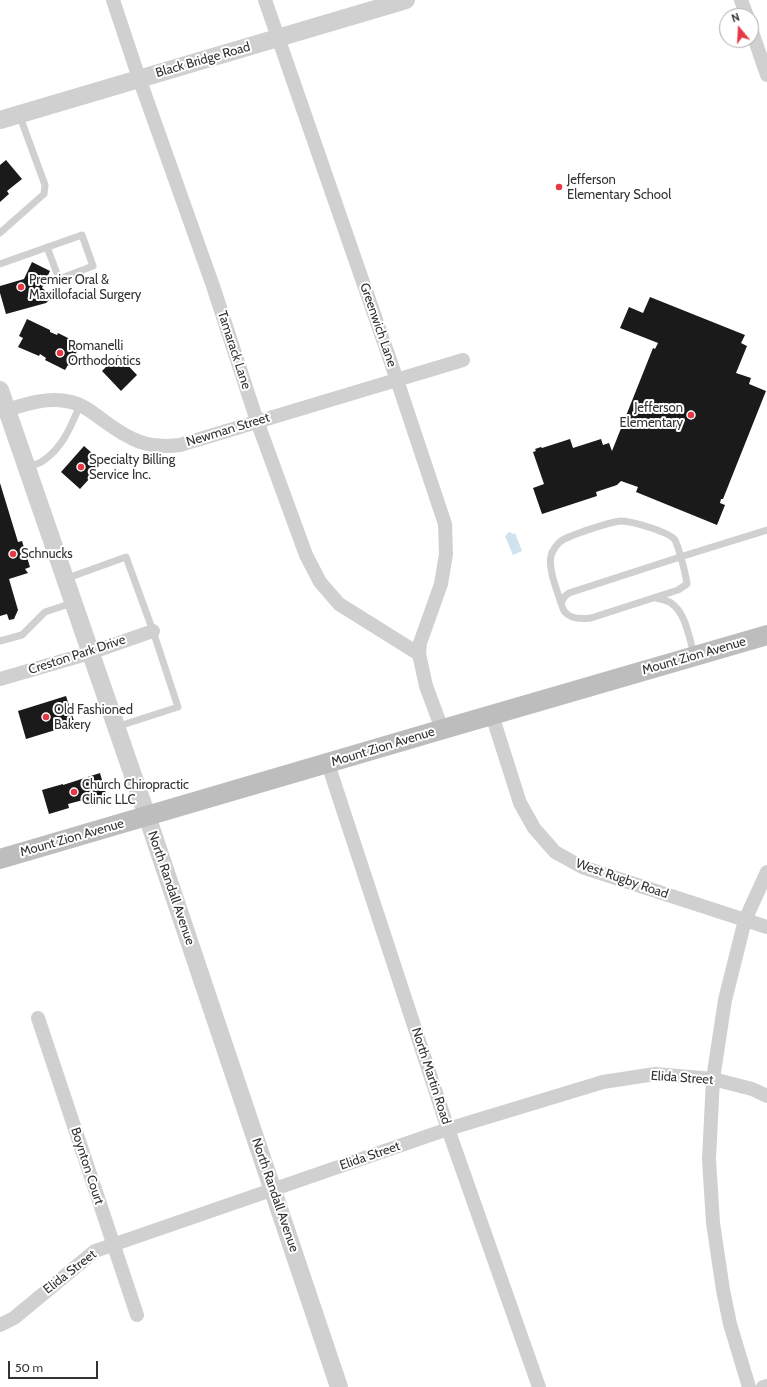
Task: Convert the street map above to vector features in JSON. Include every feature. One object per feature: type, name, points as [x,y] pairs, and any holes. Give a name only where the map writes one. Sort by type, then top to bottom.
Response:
[{"type":"main road","name":"Mount Zion Avenue","points":[[0,859],[767,635]]},
{"type":"street","name":"Tamarack Lane","points":[[113,0],[139,78],[213,286],[257,421],[306,555],[320,582],[339,604],[419,654]]},
{"type":"street","name":"Greenwich Lane","points":[[265,0],[397,380],[445,524],[446,554],[441,584],[420,643],[419,654]]},
{"type":"street","name":"Black Bridge Road","points":[[0,120],[406,0]]},
{"type":"street","points":[[758,48],[767,75]]},
{"type":"street","name":"Newman Street","points":[[4,411],[34,402],[48,400],[66,401],[90,410],[114,429],[132,440],[150,445],[166,446],[180,444],[462,360]]},
{"type":"street","name":"North Randall Avenue","points":[[0,390],[4,411],[27,467],[147,816],[339,1387]]},
{"type":"street","name":"Creston Park Drive","points":[[0,679],[90,653],[153,630]]},
{"type":"street","points":[[419,654],[426,686],[442,729]]},
{"type":"street","name":"West Rugby Road","points":[[492,715],[520,803],[534,828],[555,852],[582,867],[767,927]]},
{"type":"street","name":"North Martin Road","points":[[328,764],[448,1129],[539,1387]]},
{"type":"street","points":[[749,1387],[730,1324],[723,1290],[713,1223],[709,1159],[713,1079],[725,1000],[745,920],[767,872]]},
{"type":"street","name":"Boynton Court","points":[[38,1018],[137,1315]]},
{"type":"street","name":"Elida Street","points":[[0,1325],[14,1318],[95,1251],[448,1129],[603,1082],[655,1074],[713,1079],[752,1089],[767,1096]]},
{"type":"street","points":[[763,1387],[767,1386]]},
{"type":"lane","points":[[0,233],[44,194],[45,185],[19,114]]},
{"type":"lane","points":[[0,264],[47,247],[82,235],[93,266],[59,279],[47,247]]},
{"type":"lane","points":[[27,467],[44,461],[56,449],[68,434],[80,405]]},
{"type":"lane","points":[[622,521],[634,523],[670,535],[675,540],[687,584],[678,590],[656,598],[591,618],[576,619],[565,612],[561,603],[551,572],[550,556],[560,542],[569,537],[611,523],[622,521]]},
{"type":"lane","points":[[561,603],[565,596],[569,593],[767,530]]},
{"type":"lane","points":[[65,579],[126,557],[153,630],[178,707],[116,727]]},
{"type":"lane","points":[[656,598],[670,602],[676,607],[683,618],[695,656]]},
{"type":"lane","points":[[0,640],[22,634],[45,612],[73,603]]},
{"type":"water","points":[[511,532],[512,534],[515,533],[522,551],[513,555],[505,536],[507,533]]},
{"type":"building","points":[[6,160],[22,179],[7,191],[9,194],[0,202],[0,165]]},
{"type":"building","name":"Premier Oral & Maxillofacial Surgery","points":[[32,262],[50,271],[42,288],[53,296],[46,303],[6,314],[0,293],[0,286],[24,279]]},
{"type":"building","name":"Jefferson Elementary","points":[[650,297],[745,335],[741,343],[747,346],[736,373],[751,378],[749,384],[766,391],[723,499],[721,499],[720,503],[725,505],[717,525],[636,492],[638,487],[621,481],[617,485],[596,492],[597,496],[542,514],[533,488],[544,484],[533,452],[536,451],[535,449],[570,439],[573,448],[601,439],[603,445],[609,443],[612,451],[653,348],[655,349],[658,343],[620,328],[629,307],[643,313]]},
{"type":"building","points":[[27,319],[50,330],[50,332],[57,335],[58,333],[78,343],[75,350],[77,351],[70,366],[68,365],[65,370],[45,360],[46,358],[40,354],[39,356],[18,347],[23,338],[19,336]]},
{"type":"building","points":[[118,355],[137,375],[121,391],[102,371]]},
{"type":"building","name":"Specialty Billing Service Inc.","points":[[84,446],[101,461],[89,475],[91,477],[80,489],[61,472]]},
{"type":"building","name":"Schnucks","points":[[0,483],[18,542],[22,541],[30,567],[25,569],[28,573],[9,579],[18,610],[14,619],[9,620],[7,614],[0,616]]},
{"type":"building","name":"Old Fashioned Bakery","points":[[66,696],[75,724],[26,739],[18,711]]},
{"type":"building","name":"Church Chiropractic Clinic LLC","points":[[100,773],[106,797],[88,802],[87,799],[68,804],[69,808],[49,814],[42,790]]},
{"type":"place","name":"Jefferson Elementary School","points":[[559,187]]},
{"type":"place","name":"Premier Oral & Maxillofacial Surgery","points":[[21,287]]},
{"type":"place","name":"Romanelli Orthodontics","points":[[60,353]]},
{"type":"place","name":"Jefferson Elementary","points":[[691,415]]},
{"type":"place","name":"Specialty Billing Service Inc.","points":[[81,467]]},
{"type":"place","name":"Schnucks","points":[[13,554]]},
{"type":"place","name":"Old Fashioned Bakery","points":[[46,717]]},
{"type":"place","name":"Church Chiropractic Clinic LLC","points":[[74,792]]}]
